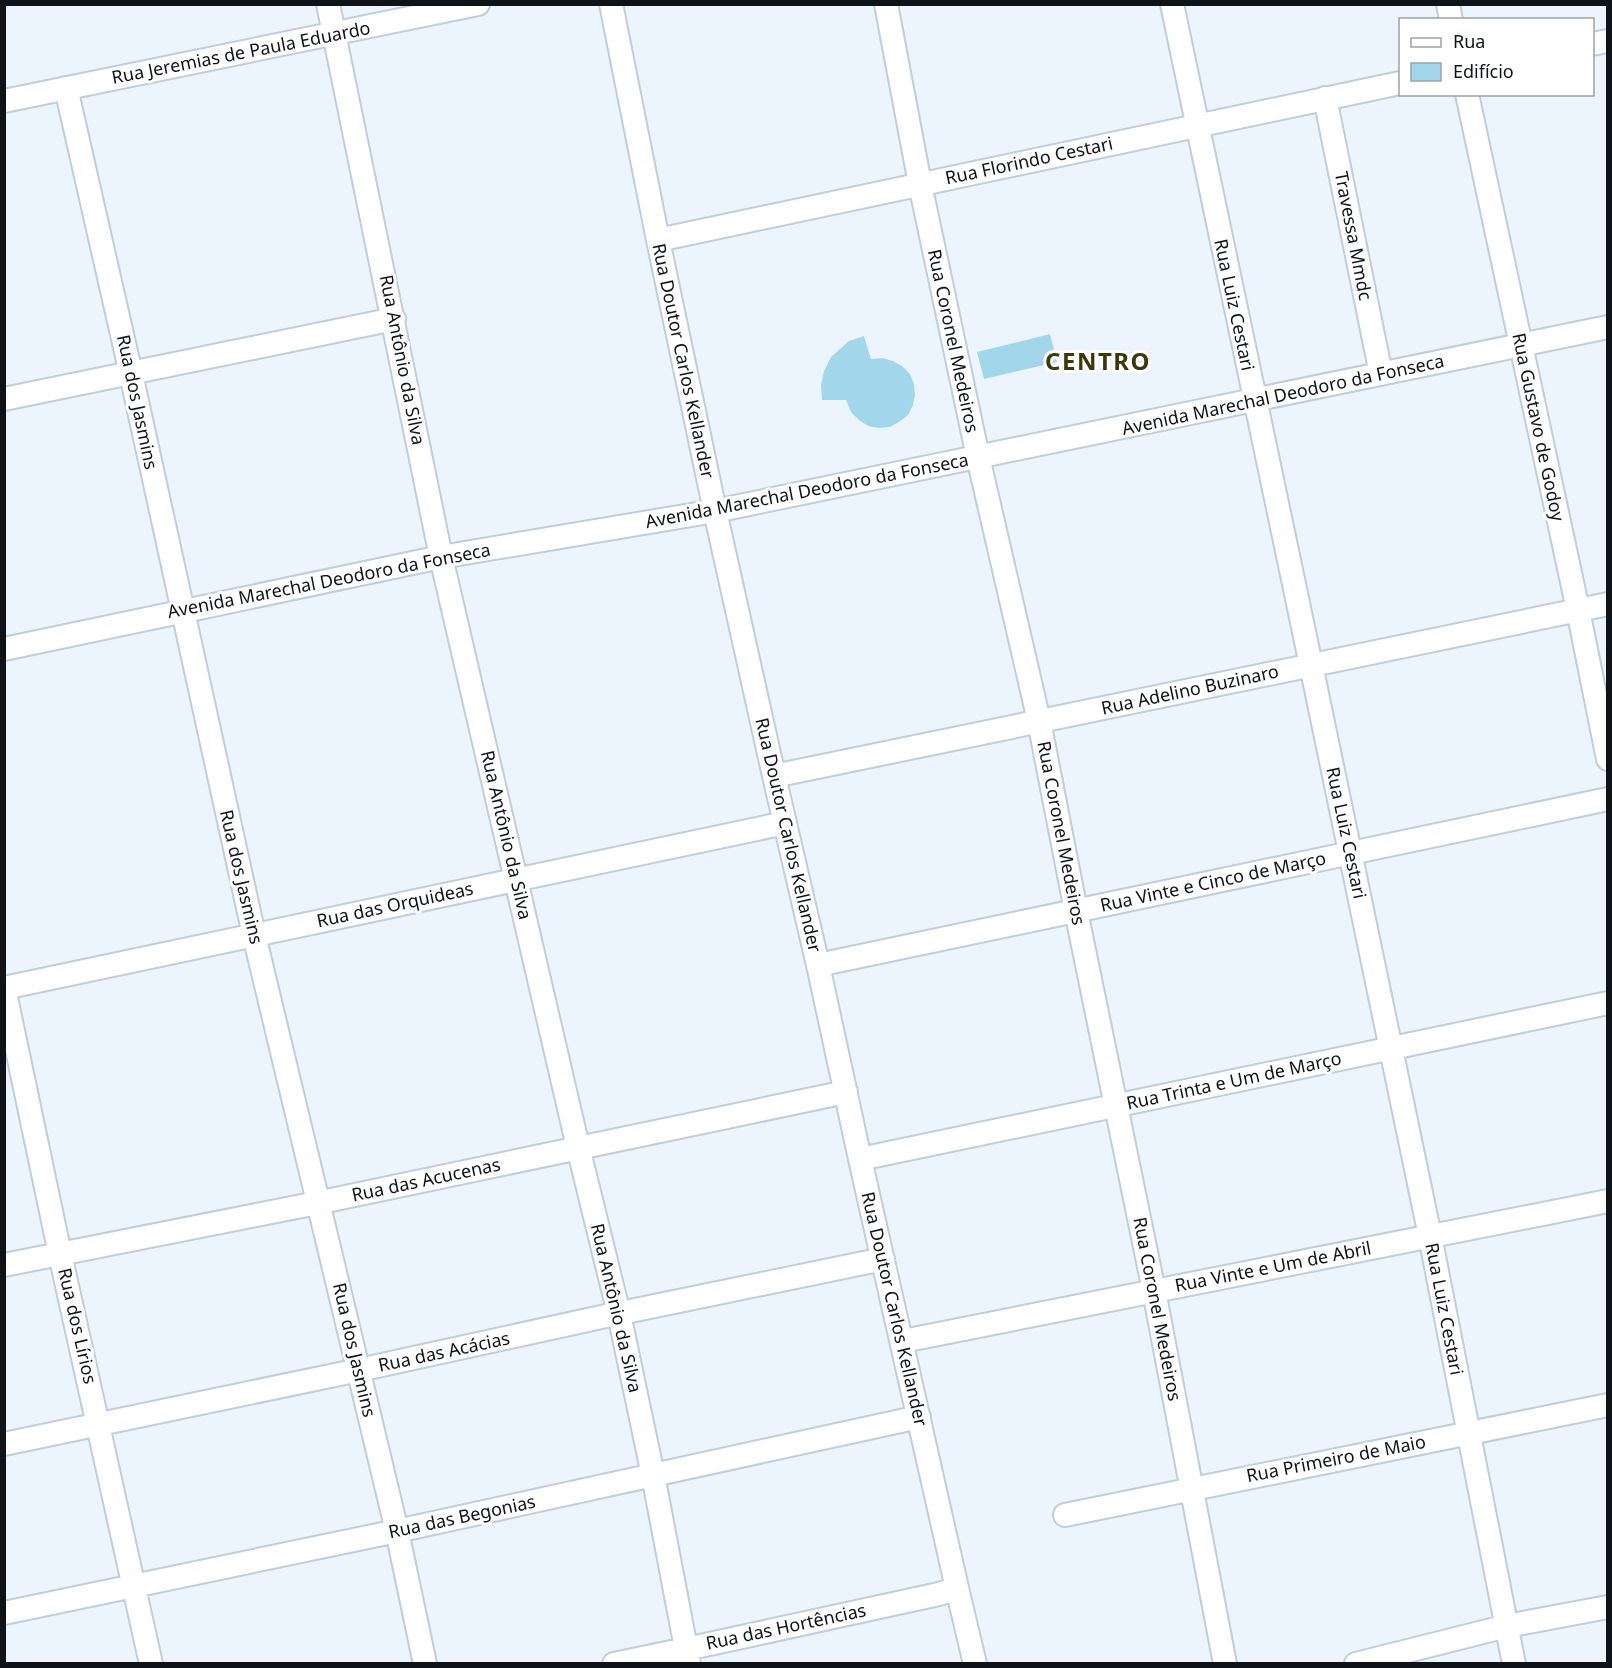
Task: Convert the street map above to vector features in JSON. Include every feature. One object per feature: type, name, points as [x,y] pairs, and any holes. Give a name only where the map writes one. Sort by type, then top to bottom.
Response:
[{"type":"street","name":"Rua Antônio da Silva","points":[[328,4],[441,557],[619,1314],[653,1475],[687,1656]]},
{"type":"street","name":"Rua Jeremias de Paula Eduardo","points":[[4,101],[478,4]]},
{"type":"street","name":"Rua Doutor Carlos Kellander","points":[[611,4],[715,511],[975,1664]]},
{"type":"street","name":"Rua Coronel Medeiros","points":[[886,4],[920,184],[978,457],[1039,721],[1154,1291],[1225,1664]]},
{"type":"street","name":"Rua Luiz Cestari","points":[[1172,4],[1430,1236],[1514,1664]]},
{"type":"street","name":"Rua Florindo Cestari","points":[[658,240],[1399,83]]},
{"type":"street","name":"Rua dos Jasmins","points":[[66,88],[254,935],[397,1531],[425,1664]]},
{"type":"street","name":"Rua Gustavo de Godoy","points":[[1467,96],[1608,759]]},
{"type":"street","name":"Travessa Mmdc","points":[[1325,98],[1381,374]]},
{"type":"street","points":[[4,399],[394,319]]},
{"type":"street","name":"Avenida Marechal Deodoro da Fonseca","points":[[4,649],[441,557],[715,511],[1608,327]]},
{"type":"street","name":"Rua Adelino Buzinaro","points":[[774,776],[1608,604]]},
{"type":"street","name":"Rua Vinte e Cinco de Março","points":[[818,965],[1608,799]]},
{"type":"street","name":"Rua das Orquideas","points":[[4,988],[785,823]]},
{"type":"street","name":"Rua dos Lírios","points":[[4,988],[60,1254],[151,1664]]},
{"type":"street","name":"Rua Trinta e Um de Março","points":[[860,1159],[1608,1003]]},
{"type":"street","name":"Rua das Acucenas","points":[[4,1266],[319,1203],[846,1092]]},
{"type":"street","name":"Rua Vinte e Um de Abril","points":[[903,1341],[1608,1201]]},
{"type":"street","name":"Rua das Acácias","points":[[4,1444],[883,1259]]},
{"type":"street","name":"Rua Primeiro de Maio","points":[[1065,1515],[1608,1405]]},
{"type":"street","name":"Rua das Begonias","points":[[4,1613],[397,1531],[919,1417]]},
{"type":"street","name":"Rua das Hortências","points":[[614,1664],[687,1656],[957,1588]]},
{"type":"street","points":[[1356,1664],[1507,1626],[1608,1606]]},
{"type":"building","points":[[1050,334],[1057,362],[984,379],[977,352]]},
{"type":"building","points":[[864,336],[871,359],[882,358],[902,366],[910,374],[914,384],[915,395],[908,415],[890,427],[868,426],[851,412],[846,400],[822,400],[821,385],[824,371],[831,357],[849,341]]},
{"type":"district","name":"CENTRO","points":[[1098,362]]}]
